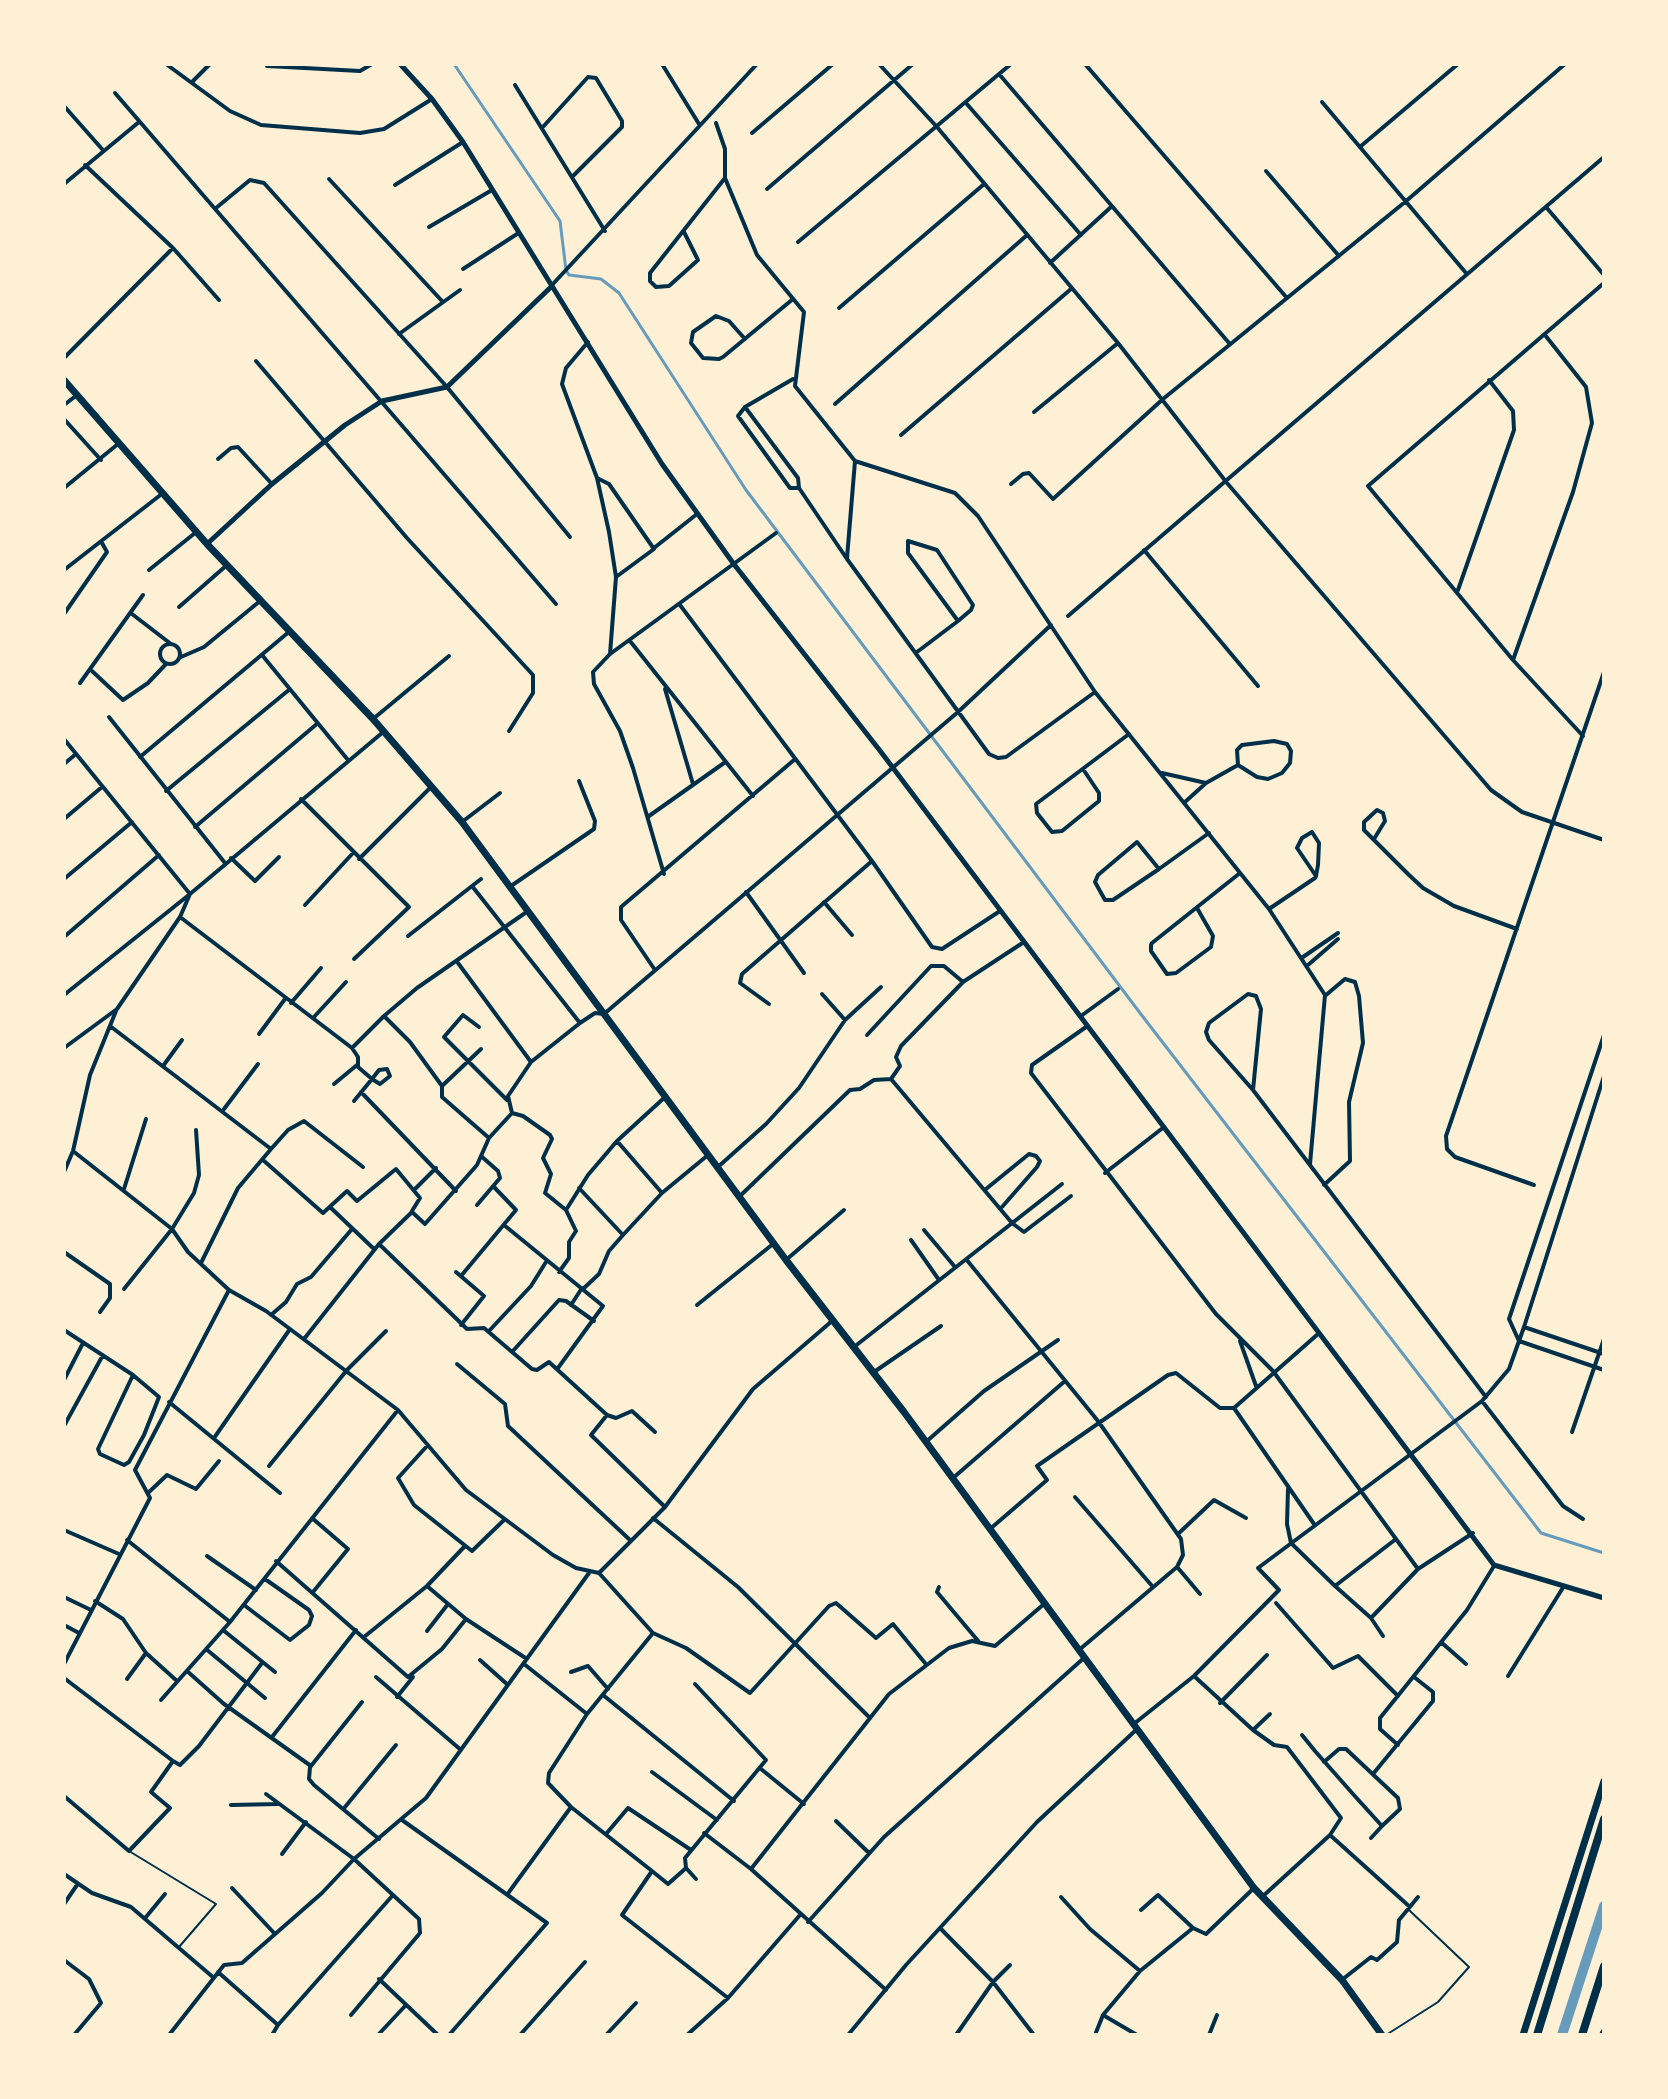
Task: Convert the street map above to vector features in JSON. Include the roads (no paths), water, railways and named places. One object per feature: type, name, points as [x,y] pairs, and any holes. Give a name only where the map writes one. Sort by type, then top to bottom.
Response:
[{"type":"highway","points":[[1537,2035],[1604,1819]]},
{"type":"highway","points":[[1582,2035],[1604,1966]]},
{"type":"main road","points":[[64,380],[207,544],[373,719],[462,822],[786,1260],[926,1441],[1254,1888],[1342,1980],[1384,2035]]},
{"type":"main road","points":[[1523,2035],[1604,1781]]},
{"type":"street","points":[[166,64],[230,111],[261,125],[349,133],[384,129],[432,99]]},
{"type":"street","points":[[193,81],[210,64]]},
{"type":"street","points":[[327,64],[331,69]]},
{"type":"street","points":[[267,66],[360,71],[372,64]]},
{"type":"street","points":[[400,64],[432,99],[463,142],[517,234],[589,342],[662,464],[733,563],[892,768],[1318,1334],[1473,1533],[1494,1565],[1604,1598]]},
{"type":"street","points":[[477,64],[487,64]]},
{"type":"street","points":[[662,64],[699,124]]},
{"type":"street","points":[[207,544],[324,441],[382,401],[447,387],[563,275],[757,64]]},
{"type":"street","points":[[752,133],[833,64]]},
{"type":"street","points":[[879,64],[937,127],[1118,343],[1227,483],[1491,790],[1511,807],[1604,840]]},
{"type":"street","points":[[767,189],[913,64]]},
{"type":"street","points":[[798,242],[1011,64]]},
{"type":"street","points":[[1085,64],[1287,298]]},
{"type":"street","points":[[1361,146],[1458,64]]},
{"type":"street","points":[[1011,484],[1029,473],[1053,499],[1163,399],[1405,202],[1565,64]]},
{"type":"street","points":[[999,74],[1229,343]]},
{"type":"street","points":[[542,128],[588,77],[596,78],[622,121],[622,127],[572,177]]},
{"type":"street","points":[[515,85],[605,231]]},
{"type":"street","points":[[115,93],[556,604]]},
{"type":"street","points":[[1322,102],[1466,273]]},
{"type":"street","points":[[966,103],[1081,235]]},
{"type":"street","points":[[64,106],[103,150]]},
{"type":"street","points":[[64,184],[139,122]]},
{"type":"street","points":[[716,123],[725,149],[725,178],[757,255],[804,312],[795,386],[855,461],[961,498],[978,516],[1095,692],[1269,909],[1308,965],[1325,995],[1310,1164]]},
{"type":"street","points":[[395,185],[463,142]]},
{"type":"street","points":[[1068,616],[1604,157]]},
{"type":"street","points":[[85,165],[173,248],[219,300]]},
{"type":"street","points":[[1266,171],[1339,256]]},
{"type":"street","points":[[684,232],[698,260],[669,286],[656,287],[650,281],[650,273],[725,178]]},
{"type":"street","points":[[329,179],[442,301]]},
{"type":"street","points":[[216,208],[245,183],[260,180],[447,387],[570,537]]},
{"type":"street","points":[[839,308],[983,185]]},
{"type":"street","points":[[429,227],[492,190]]},
{"type":"street","points":[[1050,263],[1111,207]]},
{"type":"street","points":[[1546,207],[1604,275]]},
{"type":"street","points":[[463,269],[517,234]]},
{"type":"street","points":[[835,404],[1026,236]]},
{"type":"street","points":[[64,358],[173,248]]},
{"type":"street","points":[[1583,736],[1513,660],[1458,590],[1368,486],[1604,283]]},
{"type":"street","points":[[901,435],[1071,289]]},
{"type":"street","points":[[399,334],[460,290]]},
{"type":"street","points":[[745,339],[729,321],[716,316],[693,332],[691,343],[699,355],[714,361],[745,339],[794,299]]},
{"type":"street","points":[[1513,660],[1573,492],[1592,423],[1586,387],[1544,334]]},
{"type":"street","points":[[589,342],[566,368],[562,384],[597,478],[616,577],[610,654]]},
{"type":"street","points":[[1034,412],[1118,343]]},
{"type":"street","points":[[256,361],[407,538],[533,675],[533,693],[509,731]]},
{"type":"street","points":[[794,378],[745,407],[739,419],[790,488],[799,488]]},
{"type":"street","points":[[1458,590],[1514,430],[1513,411],[1489,380]]},
{"type":"street","points":[[64,405],[77,395]]},
{"type":"street","points":[[745,407],[798,478],[799,488],[847,559],[989,754],[1002,758],[1095,692]]},
{"type":"street","points":[[64,419],[101,460]]},
{"type":"street","points":[[64,488],[119,443]]},
{"type":"street","points":[[218,459],[231,448],[238,447],[272,484]]},
{"type":"street","points":[[847,559],[855,461]]},
{"type":"street","points":[[597,478],[609,484],[654,549]]},
{"type":"street","points":[[64,570],[163,493]]},
{"type":"street","points":[[616,577],[699,512]]},
{"type":"street","points":[[149,570],[197,531]]},
{"type":"street","points":[[664,874],[649,816],[620,731],[592,678],[595,667],[776,533]]},
{"type":"street","points":[[916,653],[958,621],[973,609],[973,603],[934,547],[908,541],[908,553],[958,621]]},
{"type":"street","points":[[64,614],[107,552],[102,543]]},
{"type":"street","points":[[1144,550],[1258,686]]},
{"type":"street","points":[[179,607],[227,565]]},
{"type":"street","points":[[80,683],[92,671],[143,595]]},
{"type":"street","points":[[92,671],[123,700],[148,683],[166,664],[173,664],[204,647],[260,601]]},
{"type":"street","points":[[680,605],[934,948],[942,949],[1000,911]]},
{"type":"street","points":[[132,614],[178,647],[181,657]]},
{"type":"street","points":[[512,1113],[509,1102],[511,1091],[531,1062],[595,1013],[604,1014],[958,712],[1051,625]]},
{"type":"street","points":[[140,757],[290,631]]},
{"type":"street","points":[[630,641],[753,797]]},
{"type":"street","points":[[166,664],[160,652],[171,644]]},
{"type":"street","points":[[262,655],[348,760]]},
{"type":"street","points":[[373,719],[449,656]]},
{"type":"street","points":[[1534,1185],[1455,1157],[1446,1143],[1551,822],[1604,672]]},
{"type":"street","points":[[664,687],[693,784]]},
{"type":"street","points":[[166,791],[290,689]]},
{"type":"street","points":[[109,717],[225,863]]},
{"type":"street","points":[[195,827],[318,723]]},
{"type":"street","points":[[64,995],[384,731]]},
{"type":"street","points":[[1083,769],[1099,793],[1099,801],[1062,831],[1052,832],[1037,813],[1036,804],[1129,734]]},
{"type":"street","points":[[64,739],[190,894]]},
{"type":"street","points":[[1274,741],[1290,748],[1288,766],[1275,777],[1257,777],[1238,765],[1237,750],[1245,743],[1274,741]]},
{"type":"street","points":[[64,764],[76,754]]},
{"type":"street","points":[[655,970],[619,913],[621,907],[664,874],[795,760]]},
{"type":"street","points":[[649,816],[724,763]]},
{"type":"street","points":[[1185,802],[1206,783],[1238,765]]},
{"type":"street","points":[[1159,773],[1206,783]]},
{"type":"street","points":[[511,886],[594,829],[595,821],[579,781]]},
{"type":"street","points":[[64,819],[102,786]]},
{"type":"street","points":[[359,859],[431,786]]},
{"type":"street","points":[[462,822],[500,793]]},
{"type":"street","points":[[301,799],[409,907],[354,959]]},
{"type":"street","points":[[1374,839],[1385,821],[1383,813],[1377,810],[1364,822],[1364,830],[1435,896],[1517,929]]},
{"type":"street","points":[[64,879],[132,822]]},
{"type":"street","points":[[1269,909],[1309,884],[1316,876],[1319,843],[1312,832],[1302,838],[1297,848],[1316,876]]},
{"type":"street","points":[[1159,869],[1137,842],[1098,875],[1095,882],[1103,898],[1110,901],[1159,869],[1209,833]]},
{"type":"street","points":[[305,905],[353,853]]},
{"type":"street","points":[[64,937],[159,855]]},
{"type":"street","points":[[231,858],[255,881],[279,857]]},
{"type":"street","points":[[769,1004],[740,983],[739,977],[872,861]]},
{"type":"street","points":[[1197,908],[1213,936],[1211,947],[1176,973],[1167,974],[1150,946],[1240,873]]},
{"type":"street","points":[[408,936],[481,879]]},
{"type":"street","points":[[472,886],[580,1023]]},
{"type":"street","points":[[746,892],[804,973]]},
{"type":"street","points":[[64,1172],[73,1151],[90,1075],[117,1009],[180,917],[190,894]]},
{"type":"street","points":[[824,902],[852,935]]},
{"type":"street","points":[[352,1048],[417,988],[458,963],[528,911]]},
{"type":"street","points":[[180,917],[352,1048],[358,1057],[357,1065],[334,1084]]},
{"type":"street","points":[[1303,957],[1338,936],[1308,965]]},
{"type":"street","points":[[891,1079],[900,1066],[896,1057],[901,1046],[963,982],[1024,942]]},
{"type":"street","points":[[458,963],[531,1062]]},
{"type":"street","points":[[867,1035],[931,966],[944,966],[963,982]]},
{"type":"street","points":[[291,1003],[321,968]]},
{"type":"street","points":[[1324,1185],[1350,1161],[1349,1102],[1363,1050],[1355,982],[1345,979],[1325,995]]},
{"type":"street","points":[[314,1017],[346,982]]},
{"type":"street","points":[[719,1166],[766,1124],[799,1088],[845,1020],[881,987]]},
{"type":"street","points":[[1079,1018],[1118,989]]},
{"type":"street","points":[[822,994],[845,1020]]},
{"type":"street","points":[[1253,1090],[1261,1009],[1256,996],[1248,994],[1209,1023],[1206,1032],[1310,1164],[1563,1506],[1583,1519]]},
{"type":"street","points":[[259,1034],[285,999]]},
{"type":"street","points":[[64,1048],[117,1009]]},
{"type":"street","points":[[479,1027],[463,1015],[445,1033],[447,1041],[509,1102]]},
{"type":"street","points":[[384,1016],[410,1042],[442,1086]]},
{"type":"street","points":[[110,1026],[224,1109],[271,1149]]},
{"type":"street","points":[[1086,1027],[1032,1065],[1030,1070],[1105,1173],[1239,1339],[1273,1371],[1418,1569]]},
{"type":"street","points":[[1604,1035],[1509,1319],[1519,1341],[1604,1370]]},
{"type":"street","points":[[163,1066],[182,1040]]},
{"type":"street","points":[[481,1049],[439,1090],[442,1097],[489,1138]]},
{"type":"street","points":[[224,1109],[258,1064]]},
{"type":"street","points":[[354,1101],[372,1079],[357,1065]]},
{"type":"street","points":[[848,2035],[1037,1822],[1134,1728],[1194,1676],[1279,1590],[1258,1568],[1484,1399],[1505,1376],[1524,1327],[1529,1303],[1604,1076]]},
{"type":"street","points":[[891,1079],[1012,1223],[1024,1232],[1071,1196]]},
{"type":"street","points":[[740,1196],[850,1090],[860,1089],[874,1080],[891,1079]]},
{"type":"street","points":[[361,1092],[456,1191]]},
{"type":"street","points":[[566,1210],[579,1188],[617,1141],[666,1097]]},
{"type":"street","points":[[412,1212],[425,1224],[456,1191],[481,1156],[489,1138],[512,1113]]},
{"type":"street","points":[[512,1113],[523,1116],[552,1139],[543,1158],[551,1174],[545,1193],[566,1210],[576,1231],[569,1242],[569,1258],[559,1272]]},
{"type":"street","points":[[124,1189],[146,1119]]},
{"type":"street","points":[[201,1263],[232,1197],[288,1130],[304,1121],[363,1167]]},
{"type":"street","points":[[1105,1173],[1164,1127]]},
{"type":"street","points":[[124,1289],[172,1229],[194,1193],[199,1175],[196,1130]]},
{"type":"street","points":[[617,1141],[662,1193]]},
{"type":"street","points":[[73,1151],[172,1229],[229,1290],[271,1315],[398,1410],[466,1490],[553,1555],[589,1573],[599,1573],[665,1507],[753,1389],[833,1320]]},
{"type":"street","points":[[571,1305],[583,1288],[599,1274],[606,1255],[623,1235],[662,1193],[710,1154]]},
{"type":"street","points":[[986,1189],[1029,1154],[1036,1156],[1040,1161],[1037,1167],[1001,1207]]},
{"type":"street","points":[[477,1205],[494,1187],[500,1174],[481,1156]]},
{"type":"street","points":[[263,1160],[322,1213],[347,1191],[357,1201],[396,1169],[420,1200],[374,1249],[304,1339]]},
{"type":"street","points":[[414,1190],[436,1168]]},
{"type":"street","points":[[854,1347],[1062,1184]]},
{"type":"street","points":[[461,1276],[516,1210],[494,1187]]},
{"type":"street","points":[[579,1188],[623,1235]]},
{"type":"street","points":[[1552,1193],[1564,1197]]},
{"type":"street","points":[[331,1208],[374,1249]]},
{"type":"street","points":[[786,1260],[844,1210]]},
{"type":"street","points":[[504,1225],[603,1306],[558,1368]]},
{"type":"street","points":[[271,1315],[286,1302],[297,1284],[311,1277],[352,1229]]},
{"type":"street","points":[[924,1230],[955,1267]]},
{"type":"street","points":[[911,1240],[939,1280]]},
{"type":"street","points":[[697,1305],[774,1243]]},
{"type":"street","points":[[379,1244],[461,1325],[470,1330],[479,1326],[489,1332],[532,1369],[537,1370],[549,1362],[607,1415],[616,1418],[632,1411],[655,1432]]},
{"type":"street","points":[[64,1252],[110,1284],[110,1298],[100,1312]]},
{"type":"street","points":[[808,1922],[869,1853],[1177,1567],[1183,1555],[1178,1534],[1098,1421],[966,1259]]},
{"type":"street","points":[[489,1332],[531,1286],[546,1262]]},
{"type":"street","points":[[456,1272],[484,1296],[461,1325]]},
{"type":"street","points":[[149,1492],[134,1473],[229,1290]]},
{"type":"street","points":[[512,1352],[559,1300],[594,1321]]},
{"type":"street","points":[[874,1372],[941,1326]]},
{"type":"street","points":[[1524,1327],[1602,1354]]},
{"type":"street","points":[[214,1438],[290,1329]]},
{"type":"street","points":[[64,1330],[133,1375],[156,1394],[159,1401],[131,1460],[124,1465],[100,1454],[98,1449],[133,1375]]},
{"type":"street","points":[[269,1466],[347,1370],[386,1331]]},
{"type":"street","points":[[990,1529],[1047,1480],[1037,1466],[1098,1421],[1176,1373],[1215,1406],[1234,1408],[1318,1334]]},
{"type":"street","points":[[1239,1339],[1256,1387]]},
{"type":"street","points":[[1572,1432],[1602,1354],[1604,1339]]},
{"type":"street","points":[[926,1441],[984,1391],[1058,1340]]},
{"type":"street","points":[[64,1380],[84,1342]]},
{"type":"street","points":[[64,1426],[103,1355]]},
{"type":"street","points":[[457,1364],[505,1404],[508,1426],[630,1540]]},
{"type":"street","points":[[953,1478],[1065,1381]]},
{"type":"street","points":[[169,1402],[280,1493]]},
{"type":"street","points":[[1234,1408],[1314,1525]]},
{"type":"street","points":[[161,1700],[244,1605],[398,1410]]},
{"type":"street","points":[[607,1415],[591,1435],[665,1507]]},
{"type":"street","points":[[427,1446],[398,1478],[414,1505],[472,1551],[504,1520]]},
{"type":"street","points":[[64,1664],[148,1502],[149,1492],[167,1475],[196,1489],[219,1461]]},
{"type":"street","points":[[1288,1489],[1287,1524],[1291,1543],[1371,1618],[1383,1636]]},
{"type":"street","points":[[1075,1497],[1153,1587]]},
{"type":"street","points":[[1178,1534],[1214,1500],[1246,1518]]},
{"type":"street","points":[[312,1518],[348,1549],[313,1592]]},
{"type":"street","points":[[653,1518],[738,1587],[833,1677],[868,1716]]},
{"type":"street","points":[[64,1530],[119,1554]]},
{"type":"street","points":[[1371,1618],[1418,1569],[1473,1533]]},
{"type":"street","points":[[1335,1586],[1396,1539]]},
{"type":"street","points":[[127,1540],[230,1622]]},
{"type":"street","points":[[364,1637],[427,1586],[465,1546]]},
{"type":"street","points":[[207,1556],[256,1590]]},
{"type":"street","points":[[276,1561],[407,1677],[414,1676]]},
{"type":"street","points":[[1398,1745],[1379,1724],[1475,1598],[1494,1565]]},
{"type":"street","points":[[1177,1567],[1200,1594]]},
{"type":"street","points":[[169,2035],[224,1965],[242,1963],[354,1859],[426,1798],[589,1573]]},
{"type":"street","points":[[599,1573],[653,1633],[686,1648],[750,1693],[829,1606],[836,1603],[876,1638],[893,1624],[925,1663]]},
{"type":"street","points":[[244,1605],[290,1640],[309,1625],[312,1616],[309,1610],[264,1579]]},
{"type":"street","points":[[427,1586],[466,1619],[526,1662],[587,1714]]},
{"type":"street","points":[[1508,1676],[1564,1586]]},
{"type":"street","points":[[939,1587],[937,1592],[979,1642]]},
{"type":"street","points":[[64,1597],[91,1610]]},
{"type":"street","points":[[95,1601],[123,1619],[146,1653],[177,1681]]},
{"type":"street","points":[[1276,1603],[1333,1668],[1358,1656],[1398,1696]]},
{"type":"street","points":[[427,1631],[448,1604]]},
{"type":"street","points":[[751,1869],[804,1804],[868,1716],[925,1663],[957,1644],[979,1642],[995,1646],[1044,1604]]},
{"type":"street","points":[[397,1697],[466,1619]]},
{"type":"street","points":[[64,1625],[79,1633]]},
{"type":"street","points":[[223,1630],[275,1672]]},
{"type":"street","points":[[272,1737],[356,1630]]},
{"type":"street","points":[[653,1633],[587,1714],[548,1777],[552,1789],[571,1807],[668,1884],[686,1868]]},
{"type":"street","points":[[1442,1643],[1466,1664]]},
{"type":"street","points":[[206,1649],[265,1698]]},
{"type":"street","points":[[127,1679],[146,1653]]},
{"type":"street","points":[[1220,1703],[1267,1655]]},
{"type":"street","points":[[480,1660],[508,1685]]},
{"type":"street","points":[[64,1678],[180,1765],[262,1663]]},
{"type":"street","points":[[571,1672],[588,1666],[608,1689]]},
{"type":"street","points":[[187,1671],[228,1707],[311,1766]]},
{"type":"street","points":[[1194,1676],[1253,1730],[1274,1745],[1287,1747],[1341,1818],[1330,1835],[1262,1898]]},
{"type":"street","points":[[376,1677],[461,1750]]},
{"type":"street","points":[[1373,1774],[1434,1698],[1431,1690],[1414,1677]]},
{"type":"street","points":[[695,1684],[766,1758],[761,1769],[684,1860],[686,1868],[696,1879]]},
{"type":"street","points":[[603,1695],[734,1801]]},
{"type":"street","points":[[362,1702],[311,1766],[309,1779],[379,1839]]},
{"type":"street","points":[[1253,1730],[1270,1714]]},
{"type":"street","points":[[1302,1735],[1382,1826]]},
{"type":"street","points":[[345,1807],[396,1745]]},
{"type":"street","points":[[1324,1762],[1343,1748],[1401,1804],[1371,1838]]},
{"type":"street","points":[[64,1796],[129,1851],[170,1808],[151,1792],[173,1761]]},
{"type":"street","points":[[761,1769],[804,1804]]},
{"type":"street","points":[[652,1772],[717,1820]]},
{"type":"street","points":[[266,1794],[354,1859],[419,1919],[420,1933],[351,2015]]},
{"type":"street","points":[[231,1805],[280,1804]]},
{"type":"street","points":[[509,1892],[571,1807]]},
{"type":"street","points":[[606,1834],[628,1808],[691,1850]]},
{"type":"street","points":[[402,1820],[545,1918],[545,1928],[449,2035]]},
{"type":"street","points":[[836,1821],[869,1853]]},
{"type":"street","points":[[282,1854],[306,1822]]},
{"type":"street","points":[[704,1833],[751,1869],[886,1990]]},
{"type":"street","points":[[1330,1835],[1409,1908]]},
{"type":"street","points":[[652,1871],[622,1915],[728,1998]]},
{"type":"street","points":[[64,1874],[77,1885],[131,1907],[214,1978]]},
{"type":"street","points":[[64,1904],[77,1885]]},
{"type":"street","points":[[232,1888],[275,1934]]},
{"type":"street","points":[[1141,1910],[1158,1895],[1193,1928],[1206,1934],[1254,1888]]},
{"type":"street","points":[[145,1917],[165,1894]]},
{"type":"street","points":[[272,2035],[393,1895]]},
{"type":"street","points":[[1061,1897],[1090,1929],[1140,1971]]},
{"type":"street","points":[[1342,1980],[1371,1957],[1377,1960],[1397,1942],[1399,1920],[1418,1897]]},
{"type":"street","points":[[687,2035],[728,1998],[800,1915]]},
{"type":"street","points":[[1095,2035],[1103,2015],[1140,1971],[1193,1928]]},
{"type":"street","points":[[941,1929],[993,1982],[1034,2035]]},
{"type":"street","points":[[64,1960],[89,1979],[101,2003],[74,2035]]},
{"type":"street","points":[[520,2035],[585,1962]]},
{"type":"street","points":[[956,2035],[993,1982],[1010,1965]]},
{"type":"street","points":[[218,1972],[278,2025]]},
{"type":"street","points":[[379,1979],[438,2035]]},
{"type":"street","points":[[606,2035],[636,2003]]},
{"type":"street","points":[[378,2035],[406,2005]]},
{"type":"street","points":[[1103,2015],[1137,2035]]},
{"type":"street","points":[[1209,2035],[1217,2015]]},
{"type":"lane","points":[[129,1851],[216,1904],[178,1948]]},
{"type":"lane","points":[[1384,2035],[1438,2002],[1469,1967],[1409,1908]]},
{"type":"waterway","points":[[454,64],[560,221],[569,275],[601,279],[619,293],[746,490],[1140,1013],[1541,1533],[1604,1553]]},
{"type":"waterway","points":[[1562,2035],[1604,1906]]}]
